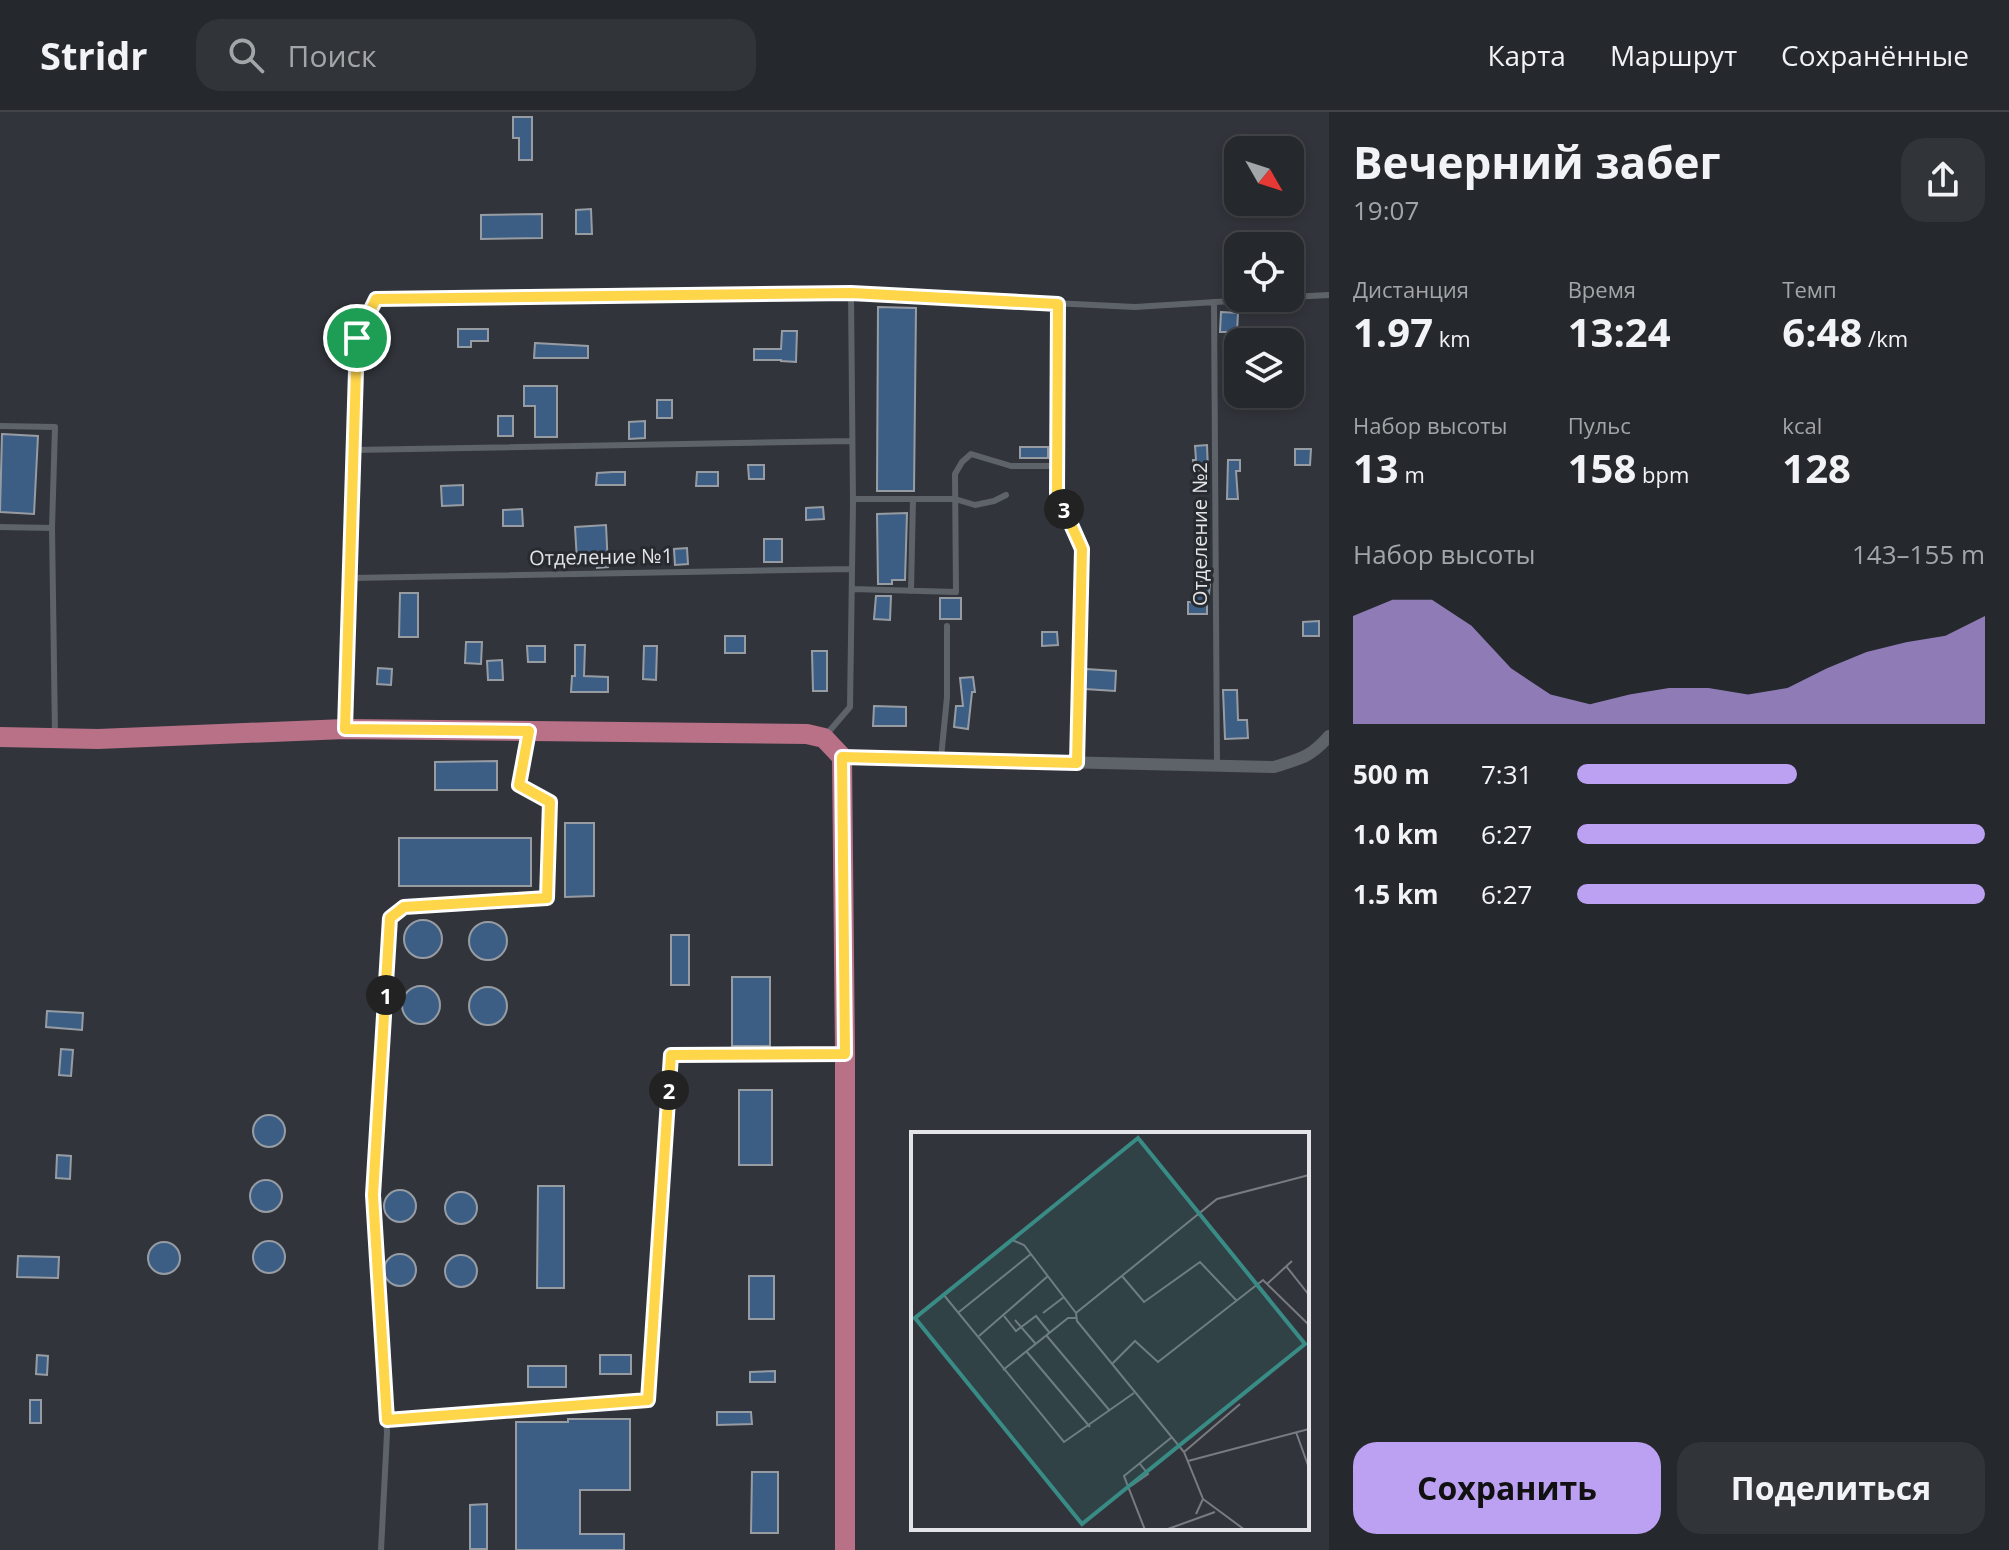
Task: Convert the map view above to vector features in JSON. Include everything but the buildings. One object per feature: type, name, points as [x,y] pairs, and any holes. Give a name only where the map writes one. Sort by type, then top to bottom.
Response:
[{"type":"main road","points":[[0,737],[98,739],[345,729],[807,734],[824,738],[842,757],[845,1550]]},
{"type":"street","points":[[842,757],[1274,767],[1315,751],[1329,736]]},
{"type":"lane","points":[[824,738],[850,707],[853,499],[851,293]]},
{"type":"lane","points":[[345,729],[357,338],[376,299],[851,293],[1135,307],[1224,301]]},
{"type":"lane","points":[[1304,296],[1329,295]]},
{"type":"lane","name":"Отделение №2","points":[[1214,302],[1217,766]]},
{"type":"lane","points":[[1058,304],[1057,493],[1082,549],[1077,763]]},
{"type":"lane","points":[[0,426],[55,427],[52,528],[55,738]]},
{"type":"lane","points":[[353,450],[852,441]]},
{"type":"lane","points":[[852,589],[956,592],[955,474],[962,462],[971,454],[1011,466],[1057,466]]},
{"type":"lane","points":[[853,499],[955,499],[975,505],[1006,495]]},
{"type":"lane","points":[[911,591],[913,499]]},
{"type":"lane","points":[[0,527],[52,528]]},
{"type":"lane","name":"Отделение №1","points":[[350,578],[852,569]]},
{"type":"lane","points":[[941,760],[947,697],[947,626]]},
{"type":"lane","points":[[381,1550],[387,1420],[373,1195],[390,918],[404,907],[547,898],[550,802],[519,785],[529,731]]},
{"type":"lane","points":[[387,1420],[648,1400],[671,1055],[845,1054]]},
{"type":"route","points":[[851,293],[1058,304],[1057,493],[1082,549],[1077,763],[842,757],[845,1054],[671,1055],[648,1400],[387,1420],[373,1195],[390,918],[404,907],[547,898],[550,802],[519,785],[529,731],[345,729],[357,338],[376,299],[851,293]]}]
